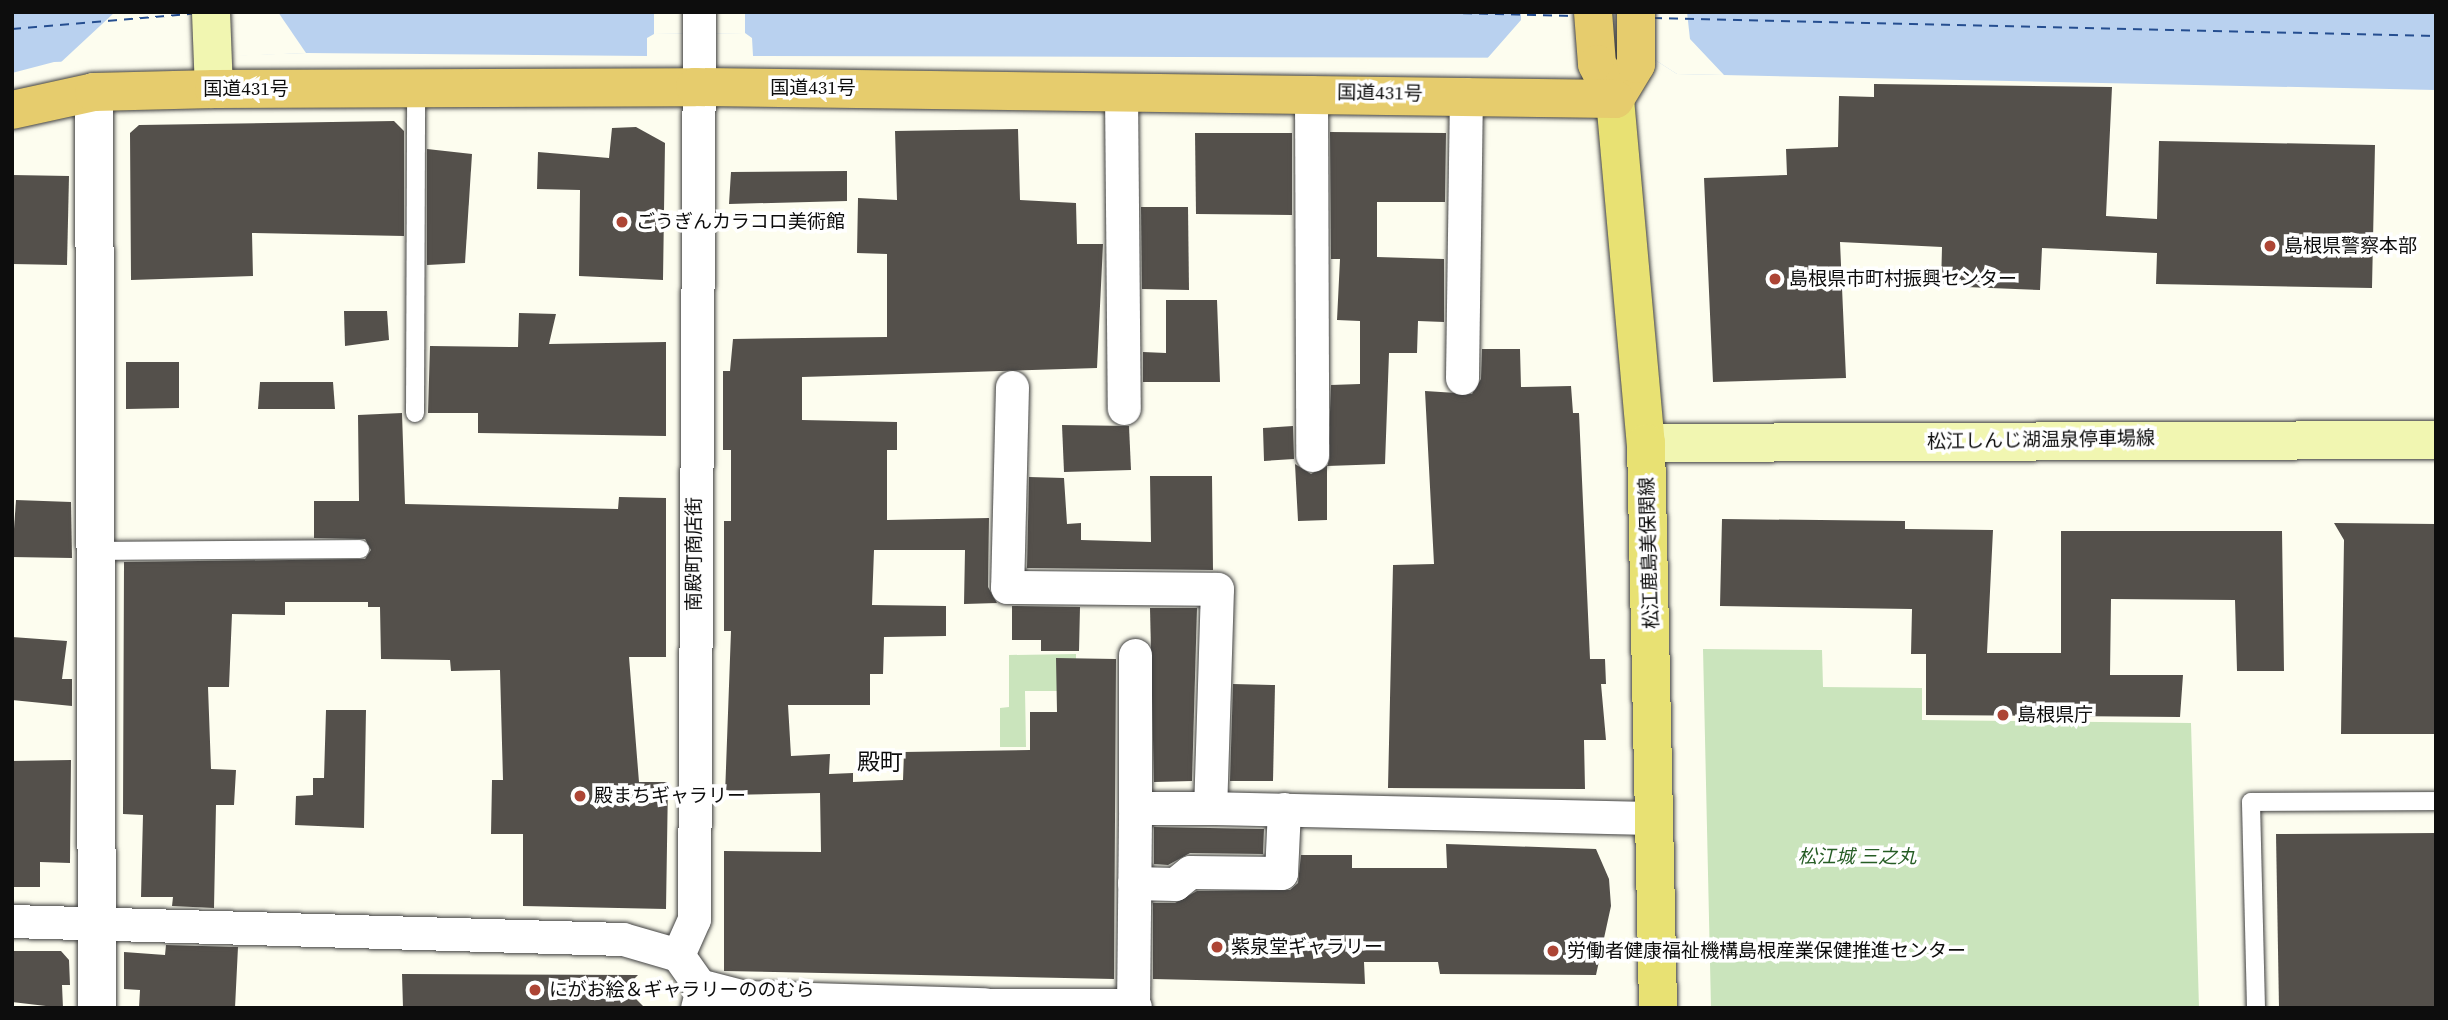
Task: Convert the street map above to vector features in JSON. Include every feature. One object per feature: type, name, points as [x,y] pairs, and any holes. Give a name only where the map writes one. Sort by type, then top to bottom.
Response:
[{"type":"highway","points":[[1593,12],[1597,65],[1615,99]]},
{"type":"highway","points":[[1615,99],[1636,64],[1636,12]]},
{"type":"highway","name":"国道431号","points":[[12,110],[94,92],[214,75],[416,88],[1121,90],[1466,94],[1615,99]]},
{"type":"main road","points":[[211,12],[214,75]]},
{"type":"main road","name":"松江鹿島美保関線","points":[[1615,99],[1646,443],[1658,1008]]},
{"type":"main road","name":"松江しんじ湖温泉停車場線","points":[[1646,443],[2436,440]]},
{"type":"street","name":"南殿町商店街","points":[[678,955],[694,919],[695,87],[699,25]]},
{"type":"street","points":[[1121,90],[1124,408]]},
{"type":"street","points":[[94,92],[97,1008]]},
{"type":"street","points":[[1311,92],[1312,455]]},
{"type":"street","points":[[1462,378],[1466,94]]},
{"type":"street","points":[[1013,387],[1007,587],[1217,589],[1210,808]]},
{"type":"street","points":[[12,921],[623,939],[678,955],[699,998],[985,1007],[1133,1008],[1135,655]]},
{"type":"street","points":[[1135,808],[1656,818]]},
{"type":"street","points":[[1134,883],[1175,884],[1190,872],[1280,873],[1284,809]]},
{"type":"lane","points":[[415,413],[416,88]]},
{"type":"lane","points":[[96,551],[360,549]]},
{"type":"lane","points":[[2256,1008],[2251,802],[2436,801]]},
{"type":"green space","name":"松江城 三之丸","points":[[1703,649],[1822,650],[1823,687],[1922,688],[1922,720],[2191,723],[2199,1008],[1711,1008]]},
{"type":"green space","points":[[1076,654],[1076,691],[1025,691],[1026,747],[1000,747],[1000,708],[1009,707],[1009,655]]},
{"type":"water","points":[[12,12],[2436,12],[2436,90],[1677,74],[1652,58],[753,56],[752,38],[745,33],[654,34],[647,38],[647,56],[306,53],[54,62],[12,73]]},
{"type":"pier","points":[[115,12],[278,12],[306,53],[59,64]]},
{"type":"pier","points":[[654,12],[745,12],[745,33],[654,34]]},
{"type":"pier","points":[[1521,12],[1687,12],[1690,39],[1724,75],[1677,74],[1652,58],[1485,61],[1521,20]]},
{"type":"building","points":[[1874,84],[2112,87],[2106,216],[2157,219],[2159,141],[2375,145],[2372,288],[2156,284],[2157,253],[2042,248],[2040,290],[1941,286],[1942,247],[1840,242],[1846,378],[1713,382],[1704,178],[1787,175],[1786,149],[1838,147],[1839,96],[1874,97]]},
{"type":"building","points":[[394,121],[404,131],[404,236],[252,233],[253,276],[131,280],[130,133],[139,125]]},
{"type":"building","name":"ごうぎんカラコロ美術館","points":[[636,127],[665,143],[663,280],[579,276],[580,190],[537,189],[538,152],[609,158],[612,128]]},
{"type":"building","points":[[1018,129],[1020,200],[1076,203],[1077,244],[1103,244],[1097,368],[802,377],[802,420],[897,422],[897,450],[887,450],[887,520],[989,518],[988,587],[997,603],[964,604],[965,550],[874,550],[872,605],[946,606],[946,636],[884,637],[883,674],[870,674],[870,705],[788,705],[791,756],[830,754],[829,774],[853,773],[853,782],[903,780],[904,752],[1030,750],[1030,712],[1057,712],[1056,658],[1116,659],[1114,979],[724,971],[724,851],[821,852],[820,793],[725,795],[731,631],[724,631],[724,521],[731,521],[731,450],[723,450],[723,371],[730,371],[733,339],[887,337],[887,254],[857,253],[858,198],[897,200],[895,131]]},
{"type":"building","points":[[1330,132],[1446,133],[1445,202],[1377,202],[1377,257],[1444,259],[1444,322],[1418,321],[1417,353],[1389,353],[1385,464],[1327,466],[1327,520],[1298,521],[1295,464],[1311,474],[1328,465],[1331,385],[1360,384],[1360,321],[1337,320],[1340,259],[1331,259]]},
{"type":"building","points":[[1195,133],[1292,133],[1292,215],[1196,214]]},
{"type":"building","points":[[427,149],[472,154],[465,263],[427,265]]},
{"type":"building","points":[[847,171],[847,201],[729,204],[731,172]]},
{"type":"building","points":[[12,175],[69,176],[67,265],[12,264]]},
{"type":"building","points":[[1141,207],[1188,207],[1189,290],[1142,289]]},
{"type":"building","points":[[1166,300],[1217,300],[1220,382],[1143,382],[1143,352],[1166,353]]},
{"type":"building","points":[[344,311],[387,311],[389,340],[345,346]]},
{"type":"building","points":[[519,313],[556,314],[549,344],[666,342],[666,436],[478,433],[478,413],[428,413],[430,346],[518,347]]},
{"type":"building","points":[[1482,349],[1520,349],[1521,387],[1571,386],[1573,413],[1579,413],[1590,659],[1605,659],[1606,684],[1601,684],[1606,740],[1584,740],[1585,789],[1388,788],[1393,565],[1434,564],[1425,391],[1472,394],[1481,379]]},
{"type":"building","points":[[126,362],[179,362],[179,408],[126,409]]},
{"type":"building","points":[[260,382],[333,382],[335,409],[258,409]]},
{"type":"building","points":[[402,413],[405,504],[618,509],[619,497],[666,498],[666,657],[629,657],[639,782],[668,782],[666,909],[523,906],[523,834],[491,834],[492,780],[503,780],[500,670],[451,671],[450,660],[381,659],[380,607],[368,607],[368,602],[285,602],[285,615],[232,614],[229,687],[208,687],[211,769],[236,770],[234,805],[216,805],[214,908],[172,906],[173,897],[141,897],[143,815],[123,814],[124,562],[365,559],[371,550],[365,539],[314,538],[314,501],[359,501],[358,415]]},
{"type":"building","points":[[1062,425],[1129,426],[1131,470],[1064,472]]},
{"type":"building","points":[[1293,426],[1294,459],[1264,461],[1263,428]]},
{"type":"building","points":[[1150,476],[1212,476],[1213,570],[1027,568],[1029,477],[1064,478],[1067,524],[1081,523],[1081,540],[1151,542]]},
{"type":"building","points":[[16,500],[71,502],[72,558],[12,557]]},
{"type":"building","points":[[1722,519],[1905,521],[1905,529],[1993,530],[1987,653],[2061,653],[2061,531],[2282,531],[2284,671],[2237,671],[2235,600],[2111,599],[2110,675],[2183,675],[2180,717],[1926,715],[1926,654],[1911,654],[1912,609],[1720,606]]},
{"type":"building","points":[[2334,523],[2436,524],[2436,734],[2341,734],[2344,540]]},
{"type":"building","points":[[1012,606],[1080,607],[1079,651],[1041,651],[1041,640],[1012,640]]},
{"type":"building","points":[[1150,608],[1197,608],[1192,781],[1154,782]]},
{"type":"building","points":[[12,637],[67,641],[62,679],[72,679],[72,706],[12,700]]},
{"type":"building","points":[[1233,684],[1275,685],[1273,781],[1230,781]]},
{"type":"building","points":[[326,710],[366,710],[364,828],[295,825],[296,796],[313,795],[313,778],[324,778]]},
{"type":"building","points":[[71,760],[70,863],[40,862],[40,887],[12,887],[12,761]]},
{"type":"building","points":[[1154,827],[1264,829],[1263,854],[1190,853],[1168,865],[1154,864]]},
{"type":"building","points":[[2436,833],[2436,1008],[2279,1008],[2276,834]]},
{"type":"building","points":[[1446,844],[1596,849],[1609,879],[1611,906],[1596,975],[1440,974],[1438,962],[1364,962],[1365,984],[1153,979],[1153,903],[1175,903],[1197,891],[1290,890],[1298,883],[1301,855],[1352,855],[1352,868],[1447,868]]},
{"type":"building","points":[[166,945],[238,947],[235,1008],[139,1008],[140,990],[124,989],[124,952],[165,955]]},
{"type":"building","points":[[12,951],[61,951],[69,960],[70,985],[62,985],[63,1008],[12,1002]]},
{"type":"building","points":[[402,974],[638,975],[625,988],[645,1008],[403,1008]]},
{"type":"ferry route","points":[[1415,12],[1574,16]]},
{"type":"ferry route","points":[[12,29],[192,14]]},
{"type":"ferry route","points":[[1653,18],[2436,36]]},
{"type":"place","name":"ごうぎんカラコロ美術館","points":[[622,222]]},
{"type":"place","name":"島根県警察本部","points":[[2270,246]]},
{"type":"place","name":"島根県市町村振興センター","points":[[1775,279]]},
{"type":"place","name":"島根県庁","points":[[2003,715]]},
{"type":"place","name":"殿まちギャラリー","points":[[580,796]]},
{"type":"place","name":"紫泉堂ギャラリー","points":[[1217,947]]},
{"type":"place","name":"労働者健康福祉機構島根産業保健推進センター","points":[[1553,951]]},
{"type":"place","name":"にがお絵＆ギャラリーののむら","points":[[535,990]]},
{"type":"district","name":"殿町","points":[[880,762]]}]
